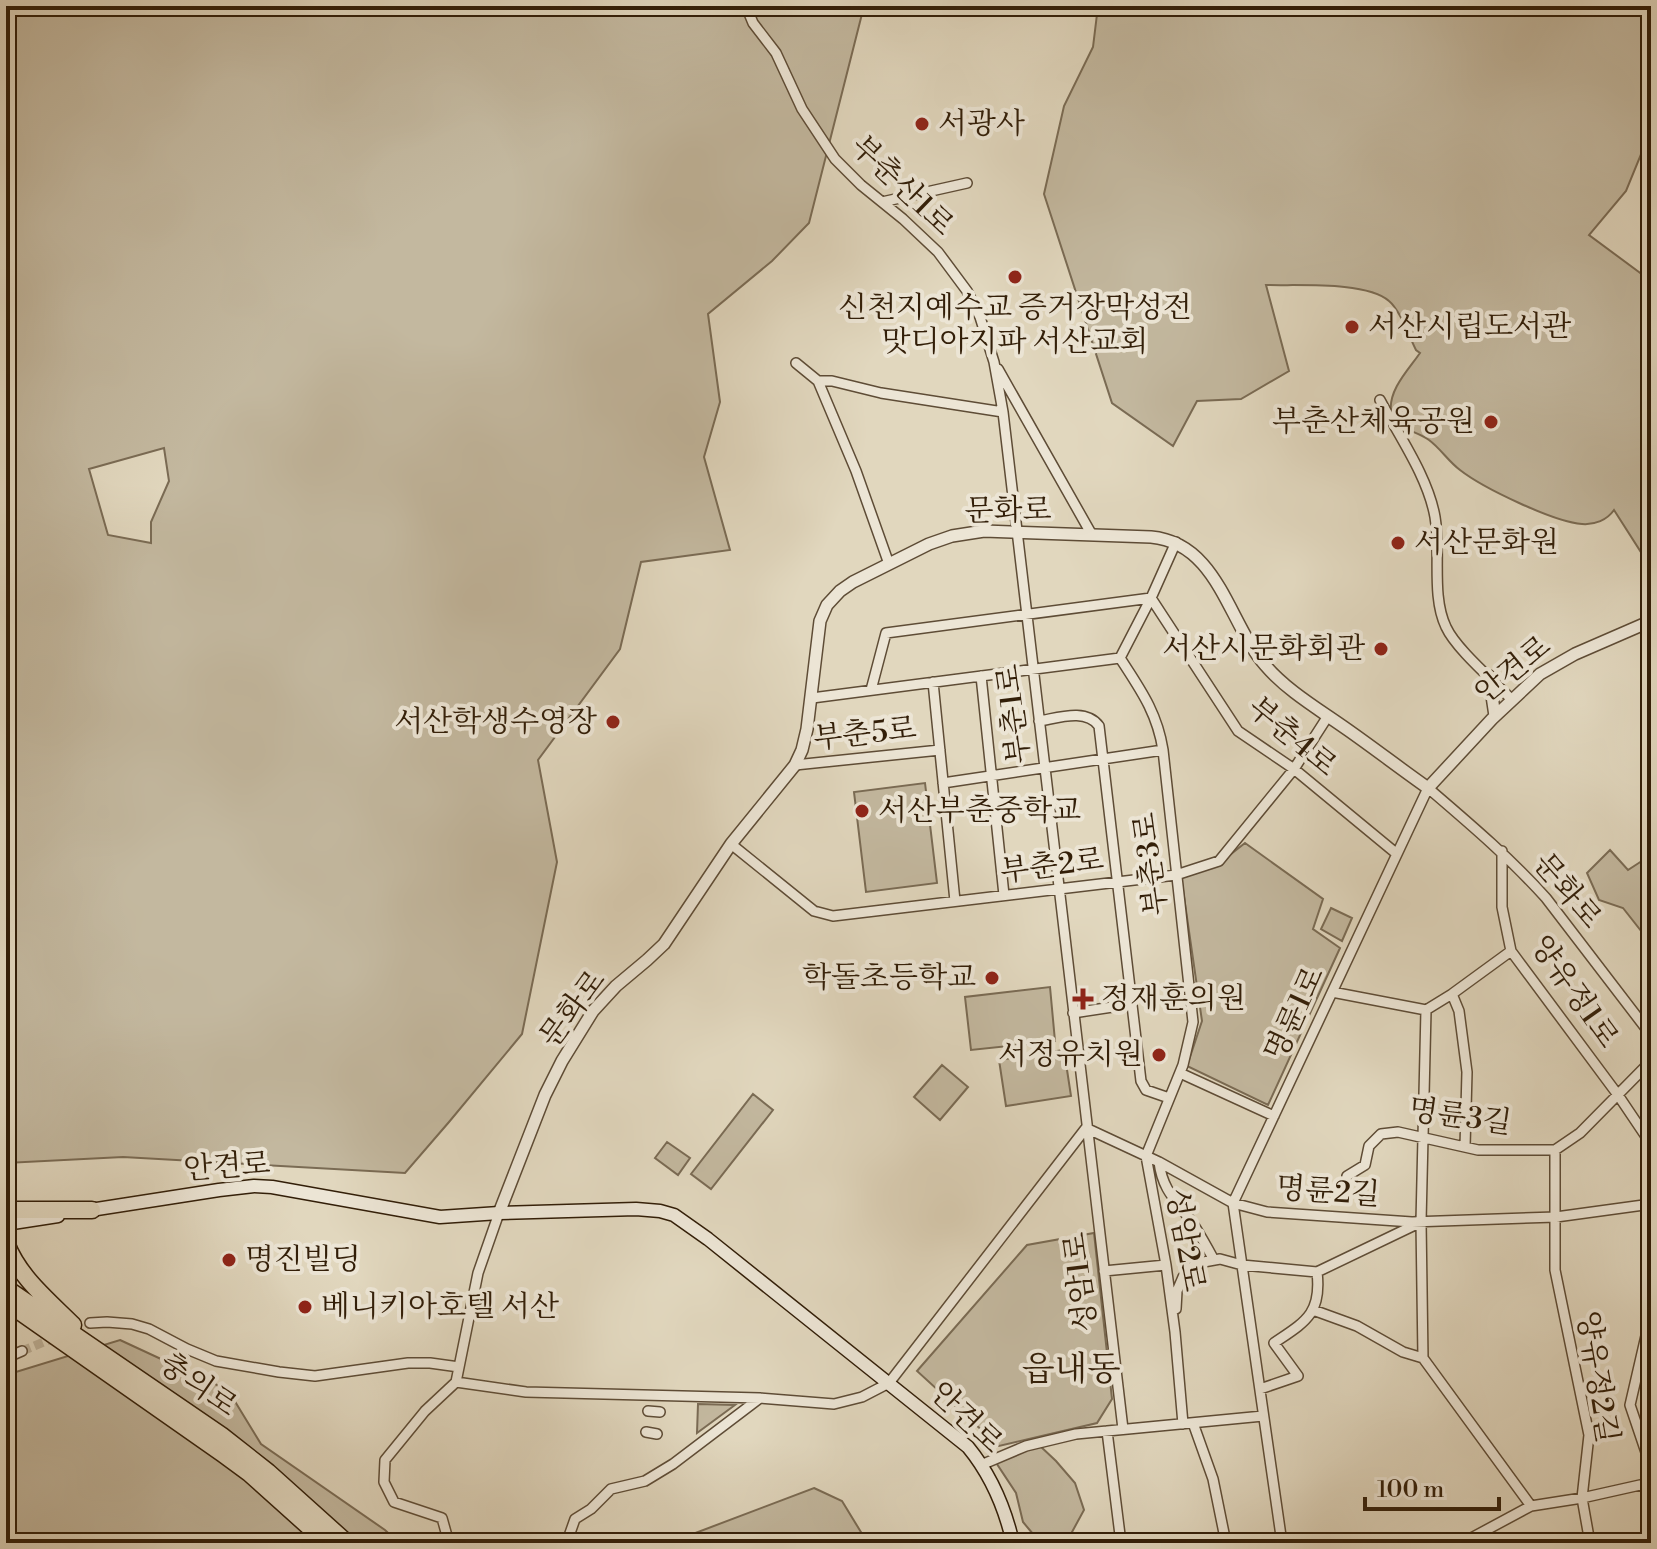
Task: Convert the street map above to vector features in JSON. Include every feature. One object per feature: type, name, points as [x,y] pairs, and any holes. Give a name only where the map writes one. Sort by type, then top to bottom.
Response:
[{"type":"highway","points":[[6,1210],[92,1210]]},
{"type":"highway","points":[[6,1243],[34,1287],[100,1351]]},
{"type":"highway","name":"충의로","points":[[6,1288],[221,1435],[268,1472],[347,1543]]},
{"type":"highway","name":"충의로","points":[[6,1302],[232,1460],[327,1543]]},
{"type":"main road","name":"안견로","points":[[6,1224],[254,1186],[291,1189],[440,1217],[636,1209],[674,1215],[959,1439],[981,1465],[996,1491],[1013,1543]]},
{"type":"street","name":"부춘산1로","points":[[746,6],[753,23],[776,53],[802,109],[835,159],[938,252],[973,303],[994,362],[1017,533]]},
{"type":"street","points":[[882,202],[967,183]]},
{"type":"street","name":"부춘산1로","points":[[994,362],[1092,535]]},
{"type":"street","points":[[796,363],[818,381],[856,471],[889,564]]},
{"type":"street","points":[[818,381],[1003,412]]},
{"type":"street","points":[[1380,400],[1420,475],[1432,505],[1437,529],[1443,620],[1453,639],[1512,700]]},
{"type":"street","name":"문화로","points":[[499,1213],[545,1095],[580,1031],[608,994],[664,944],[731,844],[795,765],[807,729],[820,621],[825,609],[845,587],[929,544],[952,536],[984,531],[1151,537],[1176,542],[1195,555],[1210,572],[1253,649],[1269,669],[1290,688],[1428,788],[1502,851],[1546,898],[1651,1035]]},
{"type":"street","name":"부춘1로","points":[[1017,533],[1086,1128]]},
{"type":"street","points":[[812,698],[1120,658],[1176,542]]},
{"type":"street","points":[[871,690],[885,633],[1151,598]]},
{"type":"street","name":"부춘4로","points":[[1151,598],[1238,731],[1294,769],[1397,854]]},
{"type":"street","name":"안견로","points":[[1428,788],[1495,716],[1549,668],[1651,621]]},
{"type":"street","points":[[1632,629],[1636,632],[1651,629]]},
{"type":"street","name":"부춘3로","points":[[1120,658],[1154,713],[1163,750],[1193,1022],[1180,1073],[1146,1156]]},
{"type":"street","points":[[981,676],[1004,895]]},
{"type":"street","points":[[1489,676],[1495,716]]},
{"type":"street","name":"부춘5로","points":[[933,682],[955,901]]},
{"type":"street","points":[[1039,721],[1082,716],[1093,719],[1099,726],[1142,1083],[1146,1090],[1169,1098]]},
{"type":"street","name":"부춘2로","points":[[731,844],[811,909],[824,915],[849,915],[1176,875],[1219,861],[1294,769],[1328,716]]},
{"type":"street","name":"부춘5로","points":[[795,765],[940,750]]},
{"type":"street","name":"부춘5로","points":[[943,783],[1163,750]]},
{"type":"street","name":"명륜1로","points":[[1233,1203],[1428,788]]},
{"type":"street","name":"양유정1로","points":[[1502,851],[1502,907],[1511,951],[1651,1144]]},
{"type":"street","points":[[1332,992],[1426,1010],[1511,951]]},
{"type":"street","points":[[1452,994],[1459,1011],[1467,1072],[1465,1147]]},
{"type":"street","points":[[1073,1013],[1132,1004]]},
{"type":"street","points":[[1426,1010],[1421,1222],[1423,1358],[1531,1506]]},
{"type":"street","points":[[1556,1217],[1555,1150],[1580,1133],[1651,1061]]},
{"type":"street","points":[[1180,1073],[1274,1116]]},
{"type":"street","points":[[889,1383],[1086,1128],[1159,1162],[1233,1203],[1282,1543]]},
{"type":"street","name":"성암1로","points":[[1086,1128],[1123,1429]]},
{"type":"street","name":"명륜3길","points":[[1347,1176],[1365,1165],[1369,1146],[1381,1134],[1398,1132],[1478,1150],[1555,1150]]},
{"type":"street","name":"성암2로","points":[[1146,1156],[1166,1265],[1188,1423],[1213,1479],[1226,1543]]},
{"type":"street","points":[[1159,1162],[1168,1192],[1197,1229],[1214,1260],[1317,1272],[1319,1288],[1308,1319],[1274,1343],[1298,1376],[1260,1389]]},
{"type":"street","name":"명륜2길","points":[[1233,1203],[1267,1212],[1421,1222],[1556,1217],[1651,1204]]},
{"type":"street","points":[[449,1543],[442,1518],[394,1502],[384,1482],[385,1460],[425,1411],[456,1382],[480,1265],[499,1213]]},
{"type":"street","name":"양유정2길","points":[[1556,1217],[1555,1270],[1589,1435],[1582,1498],[1590,1543]]},
{"type":"street","name":"명륜2길","points":[[1317,1272],[1421,1222]]},
{"type":"street","name":"성암2로","points":[[1175,1332],[1177,1291],[1183,1277],[1198,1263],[1214,1260]]},
{"type":"street","points":[[1104,1271],[1166,1265]]},
{"type":"street","points":[[1313,1310],[1357,1326],[1403,1352],[1423,1358]]},
{"type":"street","points":[[1651,1314],[1630,1405],[1651,1467]]},
{"type":"street","points":[[90,1323],[132,1324],[216,1361],[279,1372],[315,1376],[408,1363],[459,1367]]},
{"type":"street","points":[[6,1358],[22,1351]]},
{"type":"street","name":"안견로","points":[[456,1382],[526,1392],[760,1398],[839,1404],[862,1397],[889,1383]]},
{"type":"street","points":[[563,1543],[575,1519],[591,1509],[611,1489],[645,1481],[673,1464],[760,1398]]},
{"type":"street","points":[[648,1411],[660,1412]]},
{"type":"street","points":[[981,1465],[1026,1446],[1076,1434],[1263,1416]]},
{"type":"street","points":[[1107,1431],[1121,1543]]},
{"type":"street","points":[[646,1432],[657,1434]]},
{"type":"street","points":[[1462,1543],[1531,1506],[1640,1485],[1651,1489]]},
{"type":"street","points":[[1031,1543],[1047,1543]]},
{"type":"shaded area","points":[[6,6],[864,6],[809,223],[772,261],[708,314],[720,402],[704,457],[730,550],[641,562],[620,649],[538,760],[557,862],[522,1034],[405,1173],[123,1157],[6,1163]],"holes":[[[164,448],[169,481],[151,522],[151,543],[108,535],[89,469]]]},
{"type":"shaded area","points":[[1098,6],[1651,6],[1651,130],[1626,191],[1589,235],[1651,281],[1651,565],[1614,510],[1604,519],[1587,524],[1537,511],[1471,477],[1429,440],[1401,426],[1391,412],[1393,396],[1400,380],[1420,353],[1393,305],[1365,290],[1266,285],[1289,371],[1241,399],[1197,401],[1173,446],[1112,403],[1044,194],[1064,106],[1093,47]]},
{"type":"shaded area","points":[[925,783],[937,883],[866,892],[854,792]]},
{"type":"shaded area","points":[[1245,843],[1323,899],[1313,929],[1340,948],[1268,1105],[1187,1066],[1202,1021],[1181,876],[1217,865]]},
{"type":"shaded area","points":[[1610,850],[1628,870],[1651,855],[1649,941],[1623,908],[1599,900],[1587,873]]},
{"type":"shaded area","points":[[1331,908],[1352,918],[1342,941],[1321,929]]},
{"type":"shaded area","points":[[1050,987],[1055,1041],[971,1050],[965,997]]},
{"type":"shaded area","points":[[1064,1050],[1071,1096],[1006,1106],[999,1060]]},
{"type":"shaded area","points":[[942,1065],[968,1087],[940,1120],[914,1097]]},
{"type":"shaded area","points":[[753,1094],[773,1110],[711,1189],[691,1174]]},
{"type":"shaded area","points":[[667,1142],[690,1158],[678,1175],[655,1158]]},
{"type":"shaded area","points":[[1094,1233],[1112,1399],[1097,1423],[999,1446],[917,1371],[1027,1245]]},
{"type":"shaded area","points":[[120,1340],[228,1390],[261,1444],[385,1530],[399,1543],[6,1543],[6,1375]]},
{"type":"shaded area","points":[[698,1404],[735,1405],[697,1433]]},
{"type":"shaded area","points":[[1039,1445],[1075,1483],[1084,1510],[1066,1543],[1033,1534],[1023,1522],[1016,1493],[993,1458]]},
{"type":"shaded area","points":[[814,1488],[842,1501],[867,1542],[903,1536],[922,1539],[939,1536],[941,1543],[669,1543]]},
{"type":"tunnel","points":[[22,1351],[56,1337]]},
{"type":"place","name":"서광사","points":[[922,124]]},
{"type":"place","name":"신천지예수교 증거장막성전 맛디아지파 서산교회","points":[[1015,277]]},
{"type":"place","name":"서산시립도서관","points":[[1352,327]]},
{"type":"place","name":"부춘산체육공원","points":[[1491,422]]},
{"type":"place","name":"서산문화원","points":[[1398,543]]},
{"type":"place","name":"서산시문화회관","points":[[1381,649]]},
{"type":"place","name":"서산학생수영장","points":[[613,722]]},
{"type":"place","name":"서산부춘중학교","points":[[862,811]]},
{"type":"place","name":"학돌초등학교","points":[[992,978]]},
{"type":"place","name":"정재훈의원","points":[[1083,999]]},
{"type":"place","name":"서정유치원","points":[[1159,1055]]},
{"type":"place","name":"명진빌딩","points":[[229,1260]]},
{"type":"place","name":"베니키아호텔 서산","points":[[305,1307]]},
{"type":"district","name":"읍내동","points":[[1071,1370]]}]
